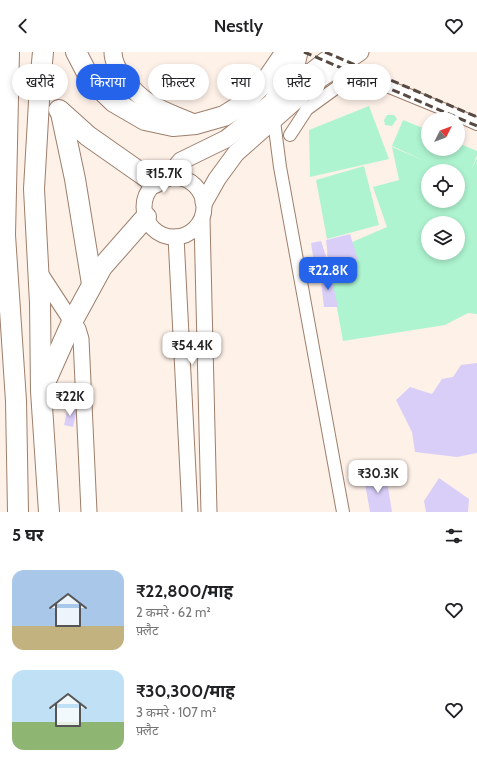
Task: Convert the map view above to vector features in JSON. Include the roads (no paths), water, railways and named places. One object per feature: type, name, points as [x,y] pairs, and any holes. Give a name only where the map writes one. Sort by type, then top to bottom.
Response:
[{"type":"highway","points":[[9,52],[3,221],[6,243],[16,402],[18,512]]},
{"type":"highway","points":[[42,64],[43,52]]},
{"type":"highway","points":[[76,52],[90,79],[114,102],[145,120],[173,126],[203,122],[224,116],[240,106],[266,81],[286,52]]},
{"type":"highway","points":[[39,100],[34,189],[41,390],[49,512]]},
{"type":"highway","points":[[52,100],[61,113],[88,136],[161,181]]},
{"type":"highway","points":[[61,113],[75,179],[92,284]]},
{"type":"highway","points":[[41,390],[72,322],[102,267],[146,217]]},
{"type":"highway","points":[[0,361],[16,402]]},
{"type":"main road","points":[[113,52],[113,59],[124,80],[150,103],[203,122]]},
{"type":"main road","points":[[272,102],[297,61],[299,52]]},
{"type":"main road","points":[[161,181],[181,161],[226,139],[325,61],[339,52]]},
{"type":"main road","points":[[204,202],[217,179],[236,153],[320,79],[360,52]]},
{"type":"street","points":[[290,135],[307,109],[336,88],[356,81],[376,82],[477,124]]},
{"type":"street","points":[[274,121],[280,167],[343,512]]},
{"type":"street","points":[[202,220],[193,231],[186,235],[176,237],[162,234],[151,226],[146,217],[144,204],[147,193],[161,181],[178,177],[192,183],[198,188],[204,202],[202,220],[209,512]]},
{"type":"street","points":[[176,237],[190,512]]},
{"type":"street","points":[[38,270],[78,329],[81,339],[89,512]]},
{"type":"railway","points":[[304,52],[477,126]]},
{"type":"railway","points":[[325,52],[477,117]]}]
